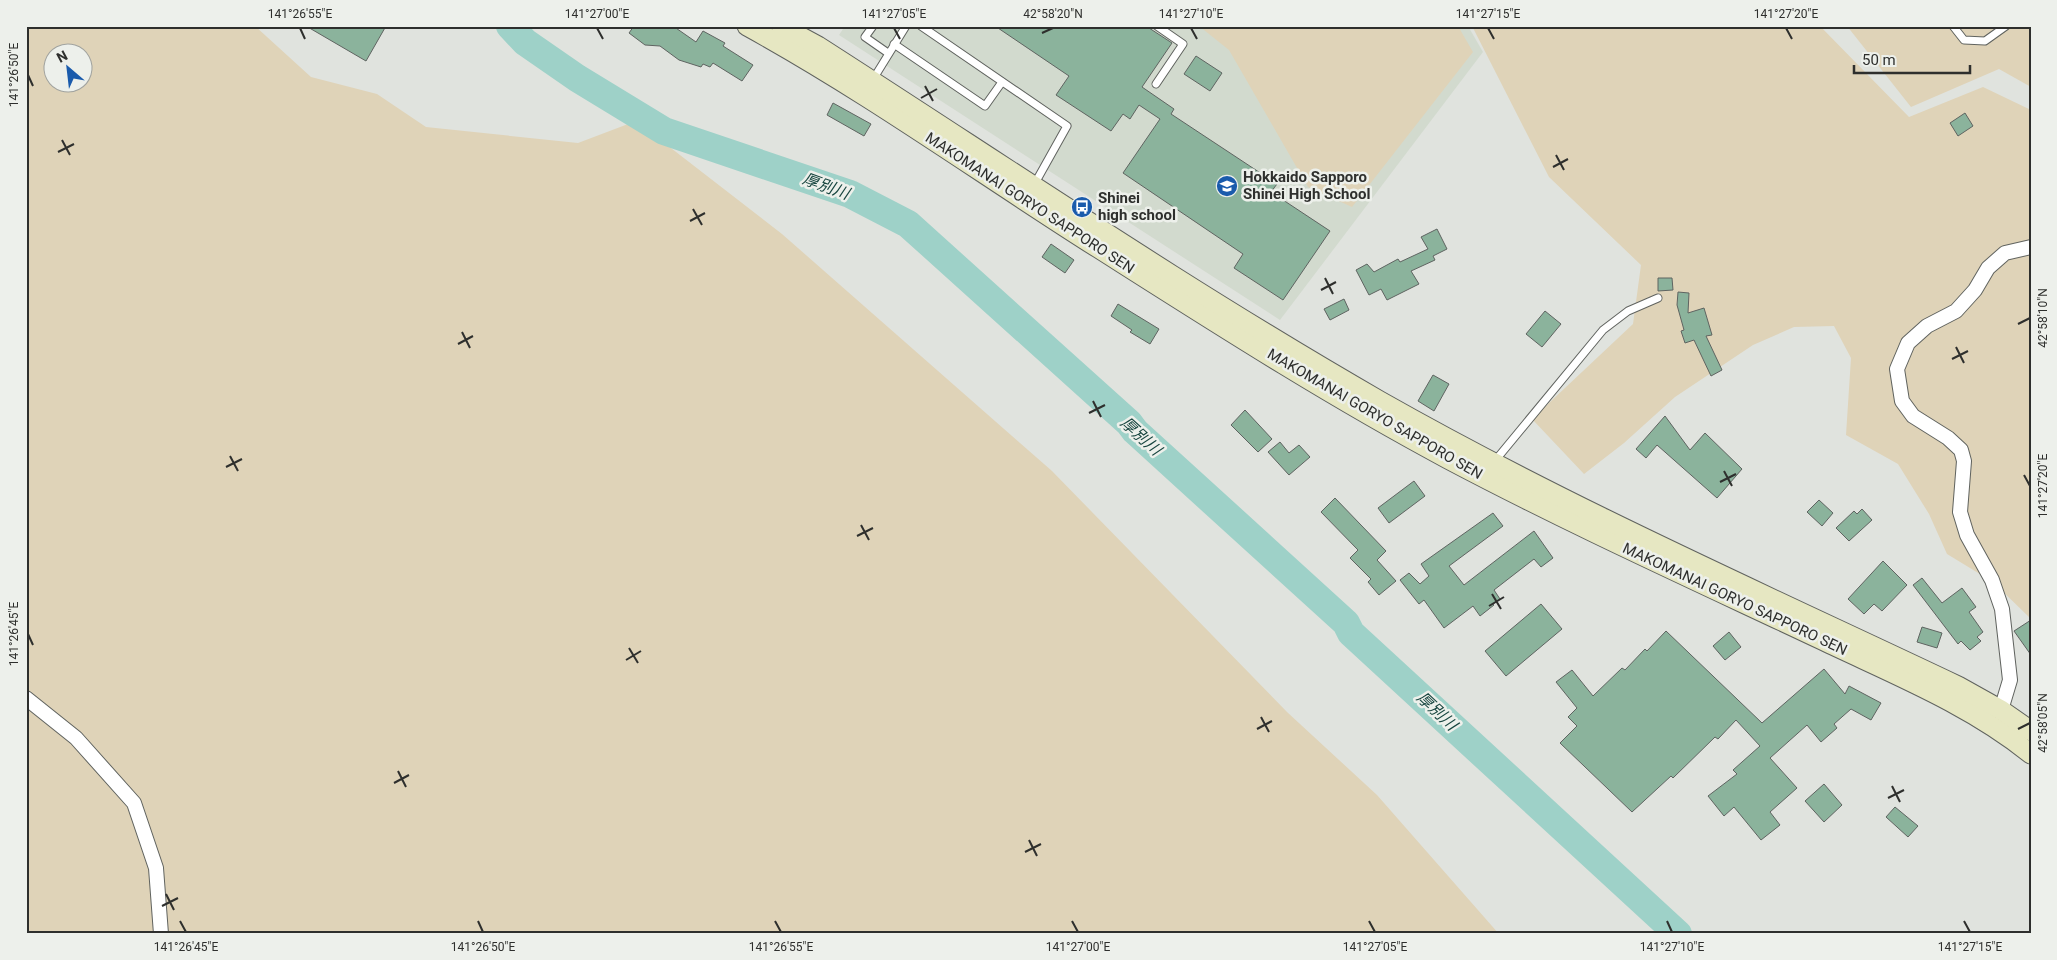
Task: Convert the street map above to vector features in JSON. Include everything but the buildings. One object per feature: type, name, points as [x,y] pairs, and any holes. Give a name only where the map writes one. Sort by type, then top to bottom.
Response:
[{"type":"main road","name":"MAKOMANAI GORYO SAPPORO SEN","points":[[747,26],[821,67],[1097,248],[1308,379],[1488,469],[1631,532],[1958,686],[2001,710],[2031,731]]},
{"type":"main road","name":"MAKOMANAI GORYO SAPPORO SEN","points":[[782,26],[818,46],[1260,331],[1382,402],[1555,513],[1945,699],[2014,740],[2031,754]]},
{"type":"street","points":[[2001,710],[2010,680],[2002,609],[1992,580],[1967,535],[1960,512],[1964,461],[1961,450],[1948,438],[1913,416],[1902,401],[1897,369],[1908,343],[1927,326],[1956,311],[1975,290],[1988,268],[2005,253],[2031,247]]},
{"type":"street","points":[[26,698],[76,738],[134,803],[156,868],[160,934]]},
{"type":"lane","points":[[873,26],[865,37],[888,53]]},
{"type":"lane","points":[[872,81],[906,26]]},
{"type":"lane","points":[[921,26],[1067,126],[1034,186]]},
{"type":"lane","points":[[1156,26],[1183,44],[1156,84]]},
{"type":"lane","points":[[1953,26],[1964,40],[1986,41],[2006,26]]},
{"type":"lane","points":[[894,44],[985,106],[1002,82]]},
{"type":"lane","points":[[1488,469],[1603,330],[1628,311],[1658,298]]},
{"type":"shaded area","points":[[26,26],[255,26],[311,77],[377,94],[426,127],[578,143],[636,121],[782,234],[1052,471],[1287,712],[1377,795],[1499,934],[26,934]]},
{"type":"shaded area","name":"Hokkaido Sapporo Shinei High School","points":[[845,26],[1468,26],[1483,52],[1280,320],[839,35]]},
{"type":"shaded area","points":[[1199,26],[1458,26],[1473,52],[1352,207],[1308,187],[1229,50]]},
{"type":"shaded area","points":[[1472,26],[1820,26],[1909,117],[1983,87],[2031,110],[2031,619],[1993,582],[1947,554],[1929,514],[1898,464],[1846,435],[1851,358],[1834,326],[1794,327],[1753,345],[1675,397],[1624,443],[1584,474],[1532,419],[1633,324],[1641,265],[1549,177]]},
{"type":"shaded area","points":[[1847,26],[2031,26],[2031,87],[1999,69],[1911,107]]},
{"type":"waterway","name":"厚別川","points":[[510,26],[525,42],[577,78],[664,131],[850,194],[908,224],[1129,423],[1135,431],[1346,623],[1351,633],[1678,934]]},
{"type":"place","name":"Hokkaido Sapporo Shinei High School","points":[[1227,186]]},
{"type":"place","name":"Shinei high school","points":[[1082,207]]}]
